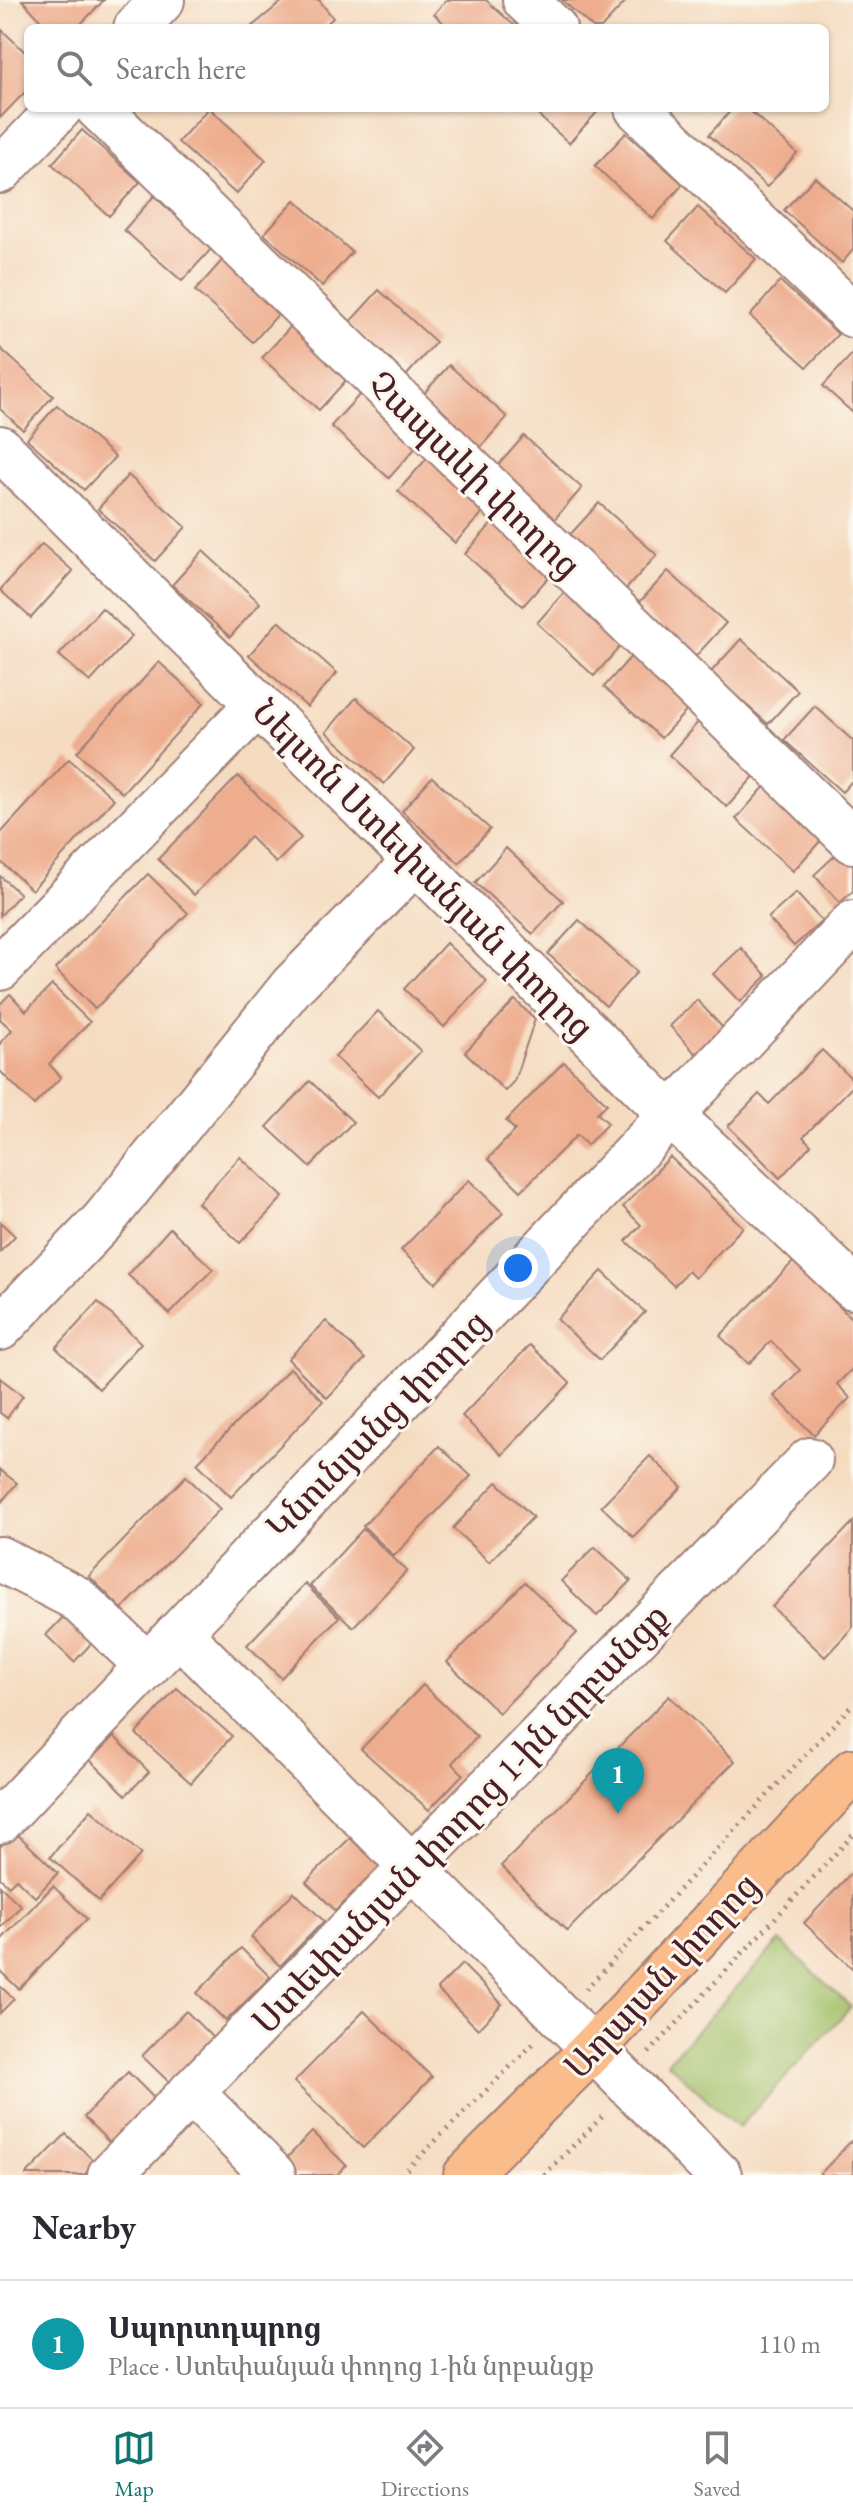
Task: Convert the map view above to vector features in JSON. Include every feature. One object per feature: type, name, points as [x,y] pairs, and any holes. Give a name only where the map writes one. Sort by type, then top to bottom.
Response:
[{"type":"main road","name":"Աղայան փողոց","points":[[466,2175],[593,2049],[853,1771]]},
{"type":"street","points":[[140,24],[162,0]]},
{"type":"street","points":[[525,0],[550,24]]},
{"type":"street","points":[[0,171],[56,112]]},
{"type":"street","name":"Չապաևի փողոց","points":[[102,112],[853,841]]},
{"type":"street","points":[[641,112],[853,315]]},
{"type":"street","name":"Նելսոն Ստեփանյան փողոց","points":[[0,448],[671,1115],[853,1287]]},
{"type":"street","points":[[0,968],[258,704]]},
{"type":"street","points":[[0,1328],[103,1221],[292,986],[416,861]]},
{"type":"street","name":"Կնունյանց փողոց","points":[[0,1821],[853,923]]},
{"type":"street","name":"Ստեփանյան փողոց 1-ին նրբանցք","points":[[110,2175],[810,1460]]},
{"type":"street","points":[[0,1559],[76,1598],[147,1665]]},
{"type":"street","points":[[179,1633],[719,2175]]},
{"type":"street","points":[[191,2092],[273,2175]]},
{"type":"path","points":[[401,2175],[560,2017],[853,1704]]},
{"type":"path","points":[[544,2175],[604,2116],[624,2080],[853,1835]]},
{"type":"green space","points":[[780,1941],[851,2007],[738,2128],[667,2062]]},
{"type":"building","points":[[22,0],[104,0],[81,24],[44,24]]},
{"type":"building","points":[[284,0],[319,0],[333,18],[326,24],[255,24]]},
{"type":"building","points":[[446,0],[486,0],[513,24],[445,24],[434,14]]},
{"type":"building","points":[[562,0],[627,0],[605,24],[589,24]]},
{"type":"building","points":[[2,30],[24,51],[24,93],[0,118]]},
{"type":"building","points":[[205,112],[213,112],[266,160],[236,194],[178,142]]},
{"type":"building","points":[[534,112],[597,112],[569,143]]},
{"type":"building","points":[[729,112],[751,112],[797,153],[767,187],[709,135]]},
{"type":"building","points":[[82,130],[140,182],[109,216],[52,164]]},
{"type":"building","points":[[626,133],[683,184],[653,219],[595,166]]},
{"type":"building","points":[[815,177],[853,211],[853,250],[842,263],[784,210]]},
{"type":"building","points":[[154,196],[212,248],[182,281],[124,230]]},
{"type":"building","points":[[295,200],[352,252],[322,286],[264,234]]},
{"type":"building","points":[[698,207],[756,259],[725,293],[667,241]]},
{"type":"building","points":[[226,256],[283,309],[253,342],[195,291]]},
{"type":"building","points":[[780,281],[838,334],[807,367],[750,316]]},
{"type":"building","points":[[379,290],[436,342],[406,376],[348,324]]},
{"type":"building","points":[[293,324],[350,376],[319,410],[262,358]]},
{"type":"building","points":[[0,348],[53,396],[23,430],[0,409]]},
{"type":"building","points":[[853,353],[853,413],[823,386]]},
{"type":"building","points":[[449,365],[507,417],[477,451],[419,399]]},
{"type":"building","points":[[362,392],[419,444],[389,478],[331,426]]},
{"type":"building","points":[[57,405],[115,457],[84,490],[27,439]]},
{"type":"building","points":[[524,436],[582,488],[552,522],[494,470]]},
{"type":"building","points":[[428,457],[486,509],[455,543],[398,491]]},
{"type":"building","points":[[128,475],[186,527],[155,561],[98,509]]},
{"type":"building","points":[[599,503],[657,555],[626,589],[568,537]]},
{"type":"building","points":[[495,520],[553,572],[523,606],[465,554]]},
{"type":"building","points":[[42,544],[73,571],[31,618],[0,590]]},
{"type":"building","points":[[203,551],[260,603],[230,637],[172,585]]},
{"type":"building","points":[[668,571],[726,623],[695,657],[637,605]]},
{"type":"building","points":[[567,589],[625,641],[594,676],[537,623]]},
{"type":"building","points":[[102,608],[132,636],[90,682],[59,655]]},
{"type":"building","points":[[279,621],[337,673],[307,707],[249,655]]},
{"type":"building","points":[[741,639],[798,691],[768,724],[710,673]]},
{"type":"building","points":[[634,653],[692,705],[661,738],[604,687]]},
{"type":"building","points":[[159,662],[204,703],[122,793],[77,752]]},
{"type":"building","points":[[356,698],[414,750],[384,784],[326,732]]},
{"type":"building","points":[[815,706],[853,741],[853,780],[842,792],[784,740]]},
{"type":"building","points":[[699,721],[757,773],[727,807],[669,755]]},
{"type":"building","points":[[69,759],[114,799],[32,890],[0,861],[0,834]]},
{"type":"building","points":[[238,776],[301,838],[276,863],[250,837],[194,895],[158,859]]},
{"type":"building","points":[[432,777],[490,829],[459,863],[402,811]]},
{"type":"building","points":[[766,785],[824,837],[793,871],[736,819]]},
{"type":"building","points":[[506,848],[563,901],[533,934],[475,883]]},
{"type":"building","points":[[841,850],[853,863],[853,891],[840,903],[814,875]]},
{"type":"building","points":[[148,874],[188,913],[95,1009],[55,969]]},
{"type":"building","points":[[0,876],[20,894],[0,916]]},
{"type":"building","points":[[796,893],[822,921],[794,946],[768,918]]},
{"type":"building","points":[[579,920],[637,972],[606,1006],[548,954]]},
{"type":"building","points":[[446,943],[487,981],[444,1027],[404,989]]},
{"type":"building","points":[[741,948],[767,976],[740,1002],[713,974]]},
{"type":"building","points":[[52,985],[90,1022],[49,1064],[61,1077],[34,1105],[0,1071],[0,1043],[12,1030],[0,1019],[0,1004],[10,994],[26,1011]]},
{"type":"building","points":[[515,1000],[535,1019],[514,1081],[505,1091],[465,1052]]},
{"type":"building","points":[[697,1000],[724,1029],[696,1054],[670,1026]]},
{"type":"building","points":[[378,1011],[421,1051],[378,1097],[335,1057]]},
{"type":"building","points":[[822,1050],[853,1080],[853,1086],[803,1137],[811,1145],[780,1178],[728,1126],[759,1094],[769,1104]]},
{"type":"building","points":[[564,1062],[607,1104],[597,1113],[608,1123],[587,1145],[577,1135],[521,1191],[488,1159],[515,1130],[506,1121]]},
{"type":"building","points":[[310,1081],[353,1122],[310,1167],[267,1127]]},
{"type":"building","points":[[240,1157],[283,1197],[240,1243],[198,1203]]},
{"type":"building","points":[[670,1157],[743,1227],[695,1278],[688,1271],[674,1286],[626,1241],[641,1225],[623,1207]]},
{"type":"building","points":[[469,1180],[503,1213],[435,1283],[401,1250]]},
{"type":"building","points":[[0,1222],[15,1236],[0,1252]]},
{"type":"building","points":[[170,1228],[213,1269],[170,1314],[128,1275]]},
{"type":"building","points":[[794,1261],[853,1320],[853,1368],[837,1384],[850,1398],[814,1435],[774,1396],[800,1370],[771,1341],[749,1364],[720,1336]]},
{"type":"building","points":[[602,1271],[645,1312],[600,1360],[557,1319]]},
{"type":"building","points":[[98,1302],[141,1343],[99,1389],[56,1348]]},
{"type":"building","points":[[326,1321],[365,1359],[327,1398],[288,1359]]},
{"type":"building","points":[[530,1345],[570,1383],[502,1455],[462,1416]]},
{"type":"building","points":[[290,1368],[323,1401],[231,1497],[197,1463]]},
{"type":"building","points":[[0,1378],[23,1396],[7,1418],[0,1413]]},
{"type":"building","points":[[439,1446],[471,1476],[394,1556],[363,1526]]},
{"type":"building","points":[[650,1456],[682,1487],[633,1537],[601,1506]]},
{"type":"building","points":[[0,1470],[17,1483],[0,1504]]},
{"type":"building","points":[[186,1476],[220,1509],[122,1609],[89,1576]]},
{"type":"building","points":[[497,1482],[533,1517],[489,1562],[453,1528]]},
{"type":"building","points":[[853,1522],[853,1627],[825,1657],[772,1607]]},
{"type":"building","points":[[363,1529],[407,1571],[353,1627],[310,1586]]},
{"type":"building","points":[[595,1547],[631,1581],[597,1616],[561,1581]]},
{"type":"building","points":[[525,1582],[577,1633],[499,1713],[447,1662]]},
{"type":"building","points":[[305,1584],[339,1617],[281,1678],[247,1645]]},
{"type":"building","points":[[72,1608],[100,1634],[74,1662],[46,1635]]},
{"type":"building","points":[[423,1685],[477,1737],[452,1763],[463,1774],[429,1810],[361,1749]]},
{"type":"building","points":[[177,1688],[232,1736],[191,1783],[136,1734]]},
{"type":"building","points":[[669,1696],[735,1761],[567,1931],[501,1866]]},
{"type":"building","points":[[114,1736],[149,1772],[126,1795],[90,1760]]},
{"type":"building","points":[[91,1810],[141,1854],[99,1901],[50,1857]]},
{"type":"building","points":[[14,1831],[58,1873],[35,1897],[16,1879],[9,1886],[0,1878],[0,1847]]},
{"type":"building","points":[[350,1838],[380,1866],[336,1911],[306,1882]]},
{"type":"building","points":[[853,1871],[853,1969],[804,1923]]},
{"type":"building","points":[[0,1886],[21,1906],[0,1928]]},
{"type":"building","points":[[53,1886],[87,1919],[19,1989],[0,1971],[0,1941]]},
{"type":"building","points":[[294,1892],[324,1921],[280,1966],[251,1937]]},
{"type":"building","points":[[241,1948],[270,1977],[226,2021],[197,1993]]},
{"type":"building","points":[[462,1964],[502,2004],[478,2029],[437,1989]]},
{"type":"building","points":[[0,1986],[14,1999],[0,2013]]},
{"type":"building","points":[[186,2011],[215,2040],[172,2085],[142,2056]]},
{"type":"building","points":[[364,2011],[432,2077],[363,2148],[294,2082]]},
{"type":"building","points":[[128,2072],[157,2101],[113,2146],[84,2117]]},
{"type":"building","points":[[312,2132],[346,2165],[337,2175],[287,2175],[278,2167]]},
{"type":"building","points":[[66,2134],[96,2163],[84,2175],[26,2175]]},
{"type":"building","points":[[853,2139],[853,2175],[819,2175]]},
{"type":"place","name":"Սպորտդպրոց","points":[[618,1814]]}]
